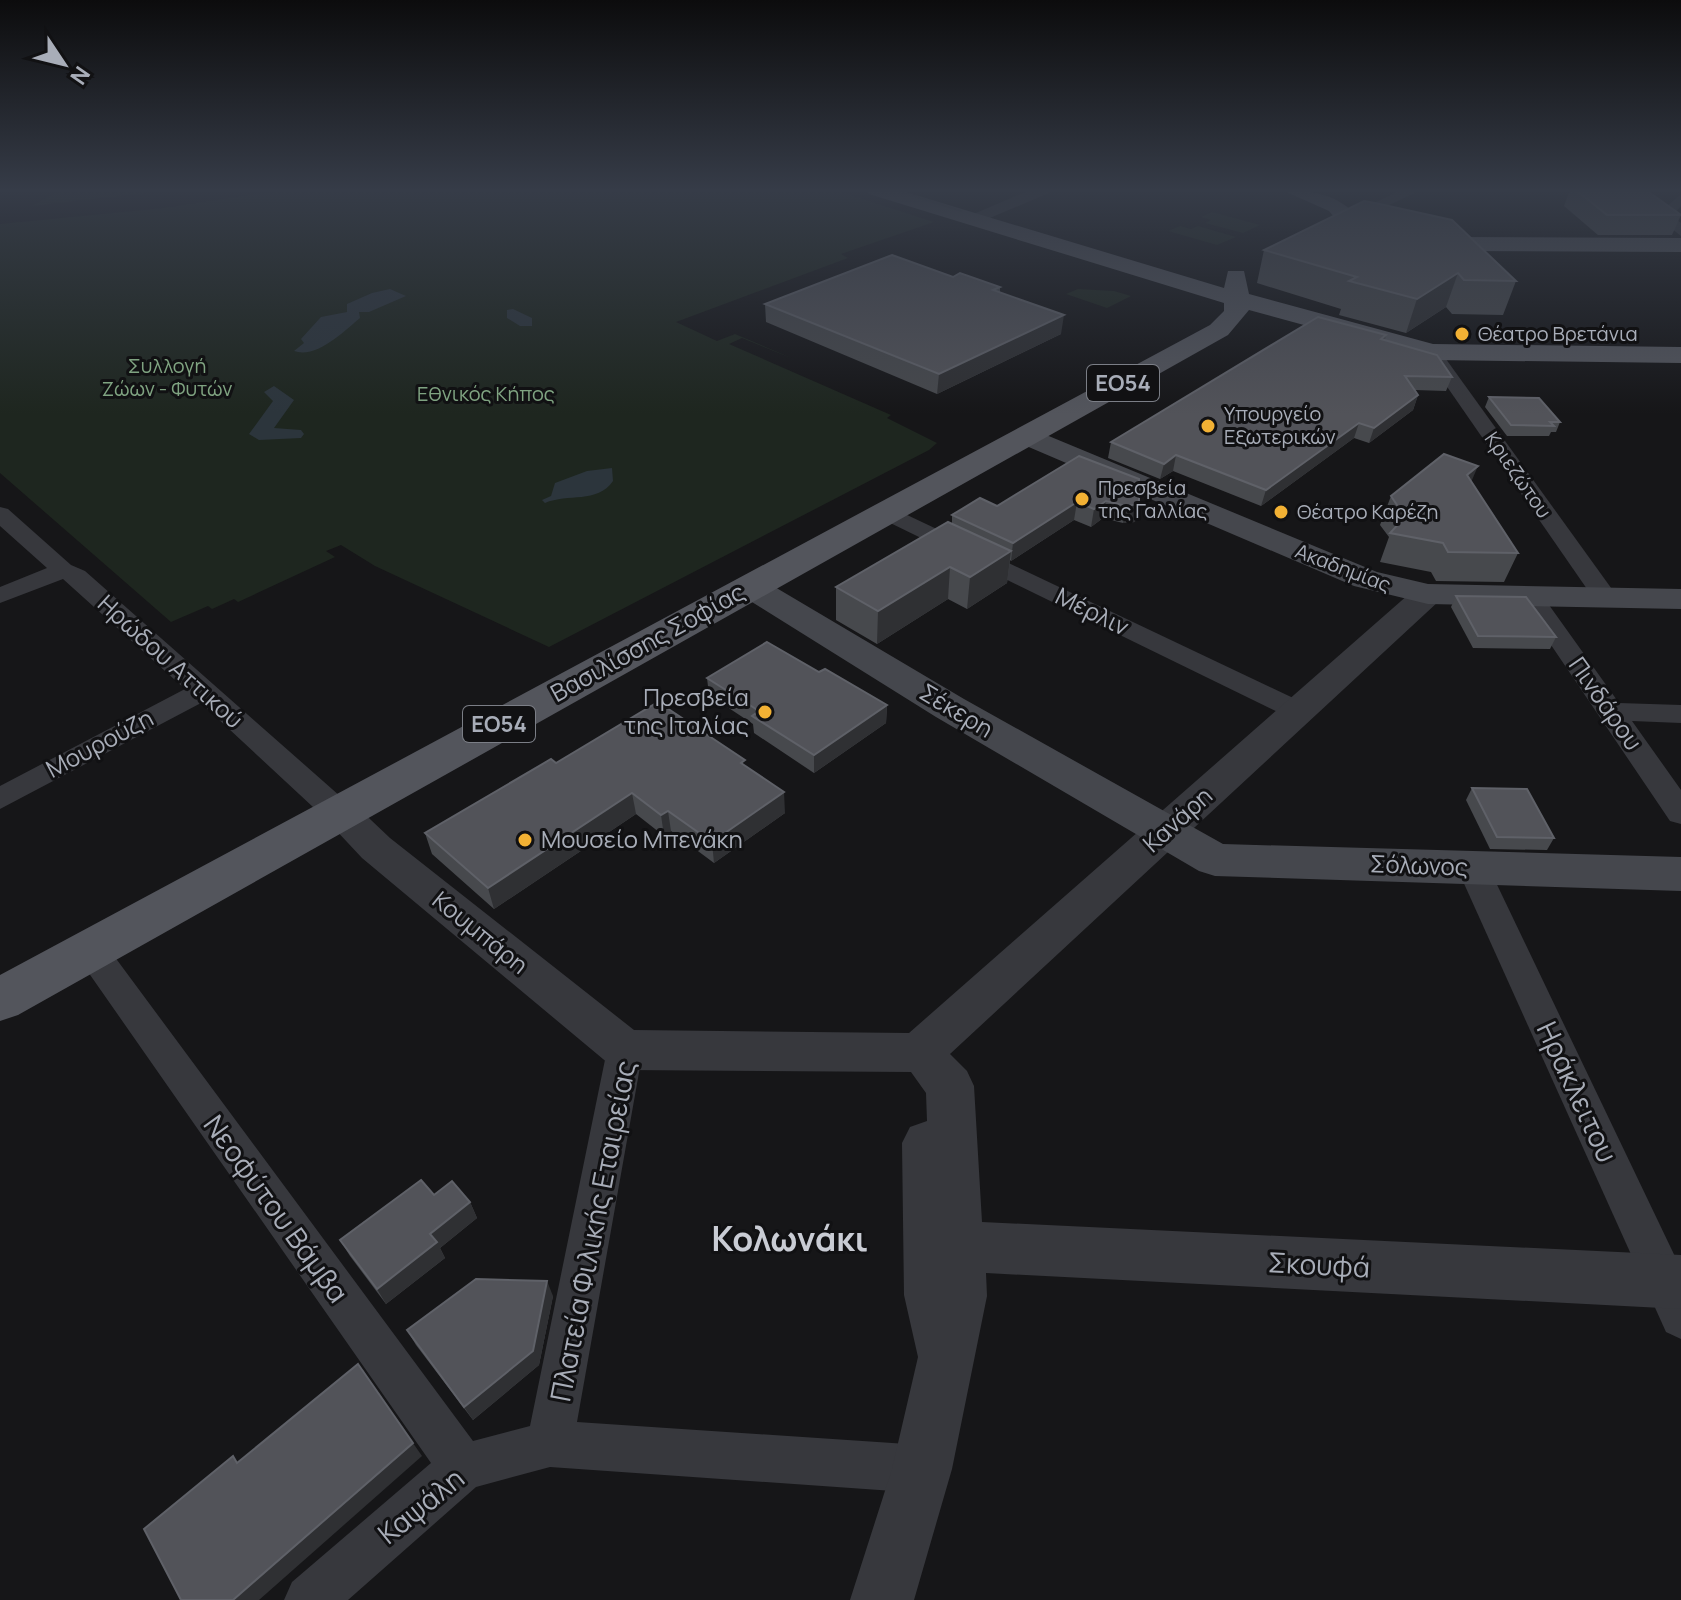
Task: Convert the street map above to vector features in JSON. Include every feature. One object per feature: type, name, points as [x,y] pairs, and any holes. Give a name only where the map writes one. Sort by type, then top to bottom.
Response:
[{"type":"main road","points":[[1118,265],[1164,279],[1213,304],[1221,316],[1219,330]]},
{"type":"main road","points":[[1164,279],[1241,281],[1338,326],[1432,352],[1681,355]]},
{"type":"main road","points":[[1219,330],[1234,318],[1241,281]]},
{"type":"main road","points":[[1219,330],[1280,320],[1338,326]]},
{"type":"main road","name":"Βασιλίσσης Σοφίας","points":[[0,1000],[1219,330]]},
{"type":"main road","name":"Ακαδημίας","points":[[1027,436],[1366,579],[1428,594],[1681,599]]},
{"type":"main road","name":"Σέκερη","points":[[751,587],[1164,832]]},
{"type":"main road","name":"Σόλωνος","points":[[1164,832],[1215,860],[1681,874]]},
{"type":"street","name":"Κριεζώτου","points":[[1432,352],[1605,597]]},
{"type":"street","name":"Μέρλιν","points":[[886,512],[1298,711]]},
{"type":"street","name":"Ηρώδου Αττικού","points":[[0,514],[63,570],[76,576],[201,692],[338,812]]},
{"type":"street","points":[[0,596],[63,570]]},
{"type":"street","name":"Κανάρη","points":[[930,1056],[1164,832],[1428,594]]},
{"type":"street","name":"Πινδάρου","points":[[1530,596],[1681,813]]},
{"type":"street","name":"Μουρούζη","points":[[0,799],[201,692]]},
{"type":"street","points":[[1611,712],[1681,714]]},
{"type":"street","name":"Κουμπάρη","points":[[338,812],[376,848],[625,1050]]},
{"type":"street","name":"Ηράκλειτου","points":[[1473,868],[1675,1293]]},
{"type":"street","name":"Νεοφύτου Βάμβα","points":[[91,950],[463,1467]]},
{"type":"street","name":"Πλατεία Φιλικής Εταιρείας","points":[[550,1444],[625,1050],[909,1053],[930,1056]]},
{"type":"street","points":[[882,1600],[922,1469],[960,1296],[950,1086],[930,1056]]},
{"type":"street","points":[[930,1056],[926,1094],[931,1295],[945,1354]]},
{"type":"street","name":"Σκουφά","points":[[958,1246],[1675,1293]]},
{"type":"street","name":"Καψάλη","points":[[310,1600],[463,1467],[550,1444],[922,1469]]},
{"type":"green space","name":"Εθνικός Κήπος","points":[[0,265],[830,265],[676,322],[717,341],[735,334],[796,360],[742,338],[729,344],[891,415],[887,418],[937,443],[929,450],[549,647],[375,566],[341,545],[326,551],[335,557],[238,602],[234,599],[212,609],[208,606],[171,622],[0,473]]},
{"type":"green space","points":[[1078,289],[1114,291],[1131,296],[1107,308],[1066,294]]},
{"type":"shaded area","points":[[390,289],[406,296],[369,312],[359,312],[360,318],[321,348],[294,351],[304,343],[301,339],[321,317],[347,312],[347,304]]},
{"type":"shaded area","points":[[612,468],[613,481],[599,493],[545,503],[542,500],[551,496],[555,483],[587,471]]},
{"type":"building","points":[[867,265],[919,265],[953,277],[960,273],[1000,287],[993,290],[1064,315],[939,374],[765,304]]},
{"type":"building","points":[[1315,265],[1499,265],[1516,281],[1464,280],[1458,273],[1417,299],[1349,281],[1357,277]]},
{"type":"building","points":[[1318,317],[1386,335],[1381,339],[1437,355],[1452,377],[1405,376],[1418,395],[1374,428],[1359,423],[1266,490],[1176,455],[1164,464],[1111,442]]},
{"type":"building","points":[[1489,397],[1539,398],[1560,422],[1550,422],[1554,426],[1511,425]]},
{"type":"building","points":[[1444,454],[1478,466],[1467,475],[1518,553],[1448,552],[1443,543],[1390,533],[1405,517],[1391,496]]},
{"type":"building","points":[[1079,456],[1139,479],[1139,504],[1126,506],[1106,501],[1094,509],[1077,502],[1013,543],[952,515],[980,498],[997,506]]},
{"type":"building","points":[[948,522],[1011,551],[970,577],[950,567],[878,611],[836,587]]},
{"type":"building","points":[[1456,596],[1526,597],[1556,637],[1478,636]]},
{"type":"building","name":"Πρεσβεία της Ιταλίας","points":[[767,642],[819,672],[825,669],[887,705],[814,755],[752,716],[759,711],[707,678]]},
{"type":"building","points":[[658,702],[745,760],[741,763],[784,792],[712,842],[668,811],[661,815],[632,793],[488,888],[425,833],[551,759],[556,763]]},
{"type":"building","points":[[1472,788],[1527,789],[1554,838],[1497,837]]},
{"type":"building","points":[[421,1180],[434,1195],[452,1181],[470,1202],[430,1234],[437,1242],[377,1289],[340,1240]]},
{"type":"building","points":[[476,1279],[547,1281],[533,1351],[464,1407],[407,1330]]},
{"type":"building","points":[[358,1364],[413,1443],[233,1600],[181,1600],[144,1529],[233,1456],[237,1463]]},
{"type":"waterway","points":[[513,314],[526,322]]},
{"type":"waterway","points":[[274,392],[284,400],[259,434],[294,434]]},
{"type":"place","name":"Θέατρο Βρετάνια","points":[[1462,334]]},
{"type":"place","name":"Υπουργείο Εξωτερικών","points":[[1208,426]]},
{"type":"place","name":"Πρεσβεία της Γαλλίας","points":[[1082,499]]},
{"type":"place","name":"Θέατρο Καρέζη","points":[[1281,512]]},
{"type":"place","name":"Πρεσβεία της Ιταλίας","points":[[765,712]]},
{"type":"place","name":"Μουσείο Μπενάκη","points":[[525,840]]},
{"type":"district","name":"Κολωνάκι","points":[[790,1239]]},
{"type":"park label","name":"Συλλογή Ζώων - Φυτών","points":[[167,378]]}]
